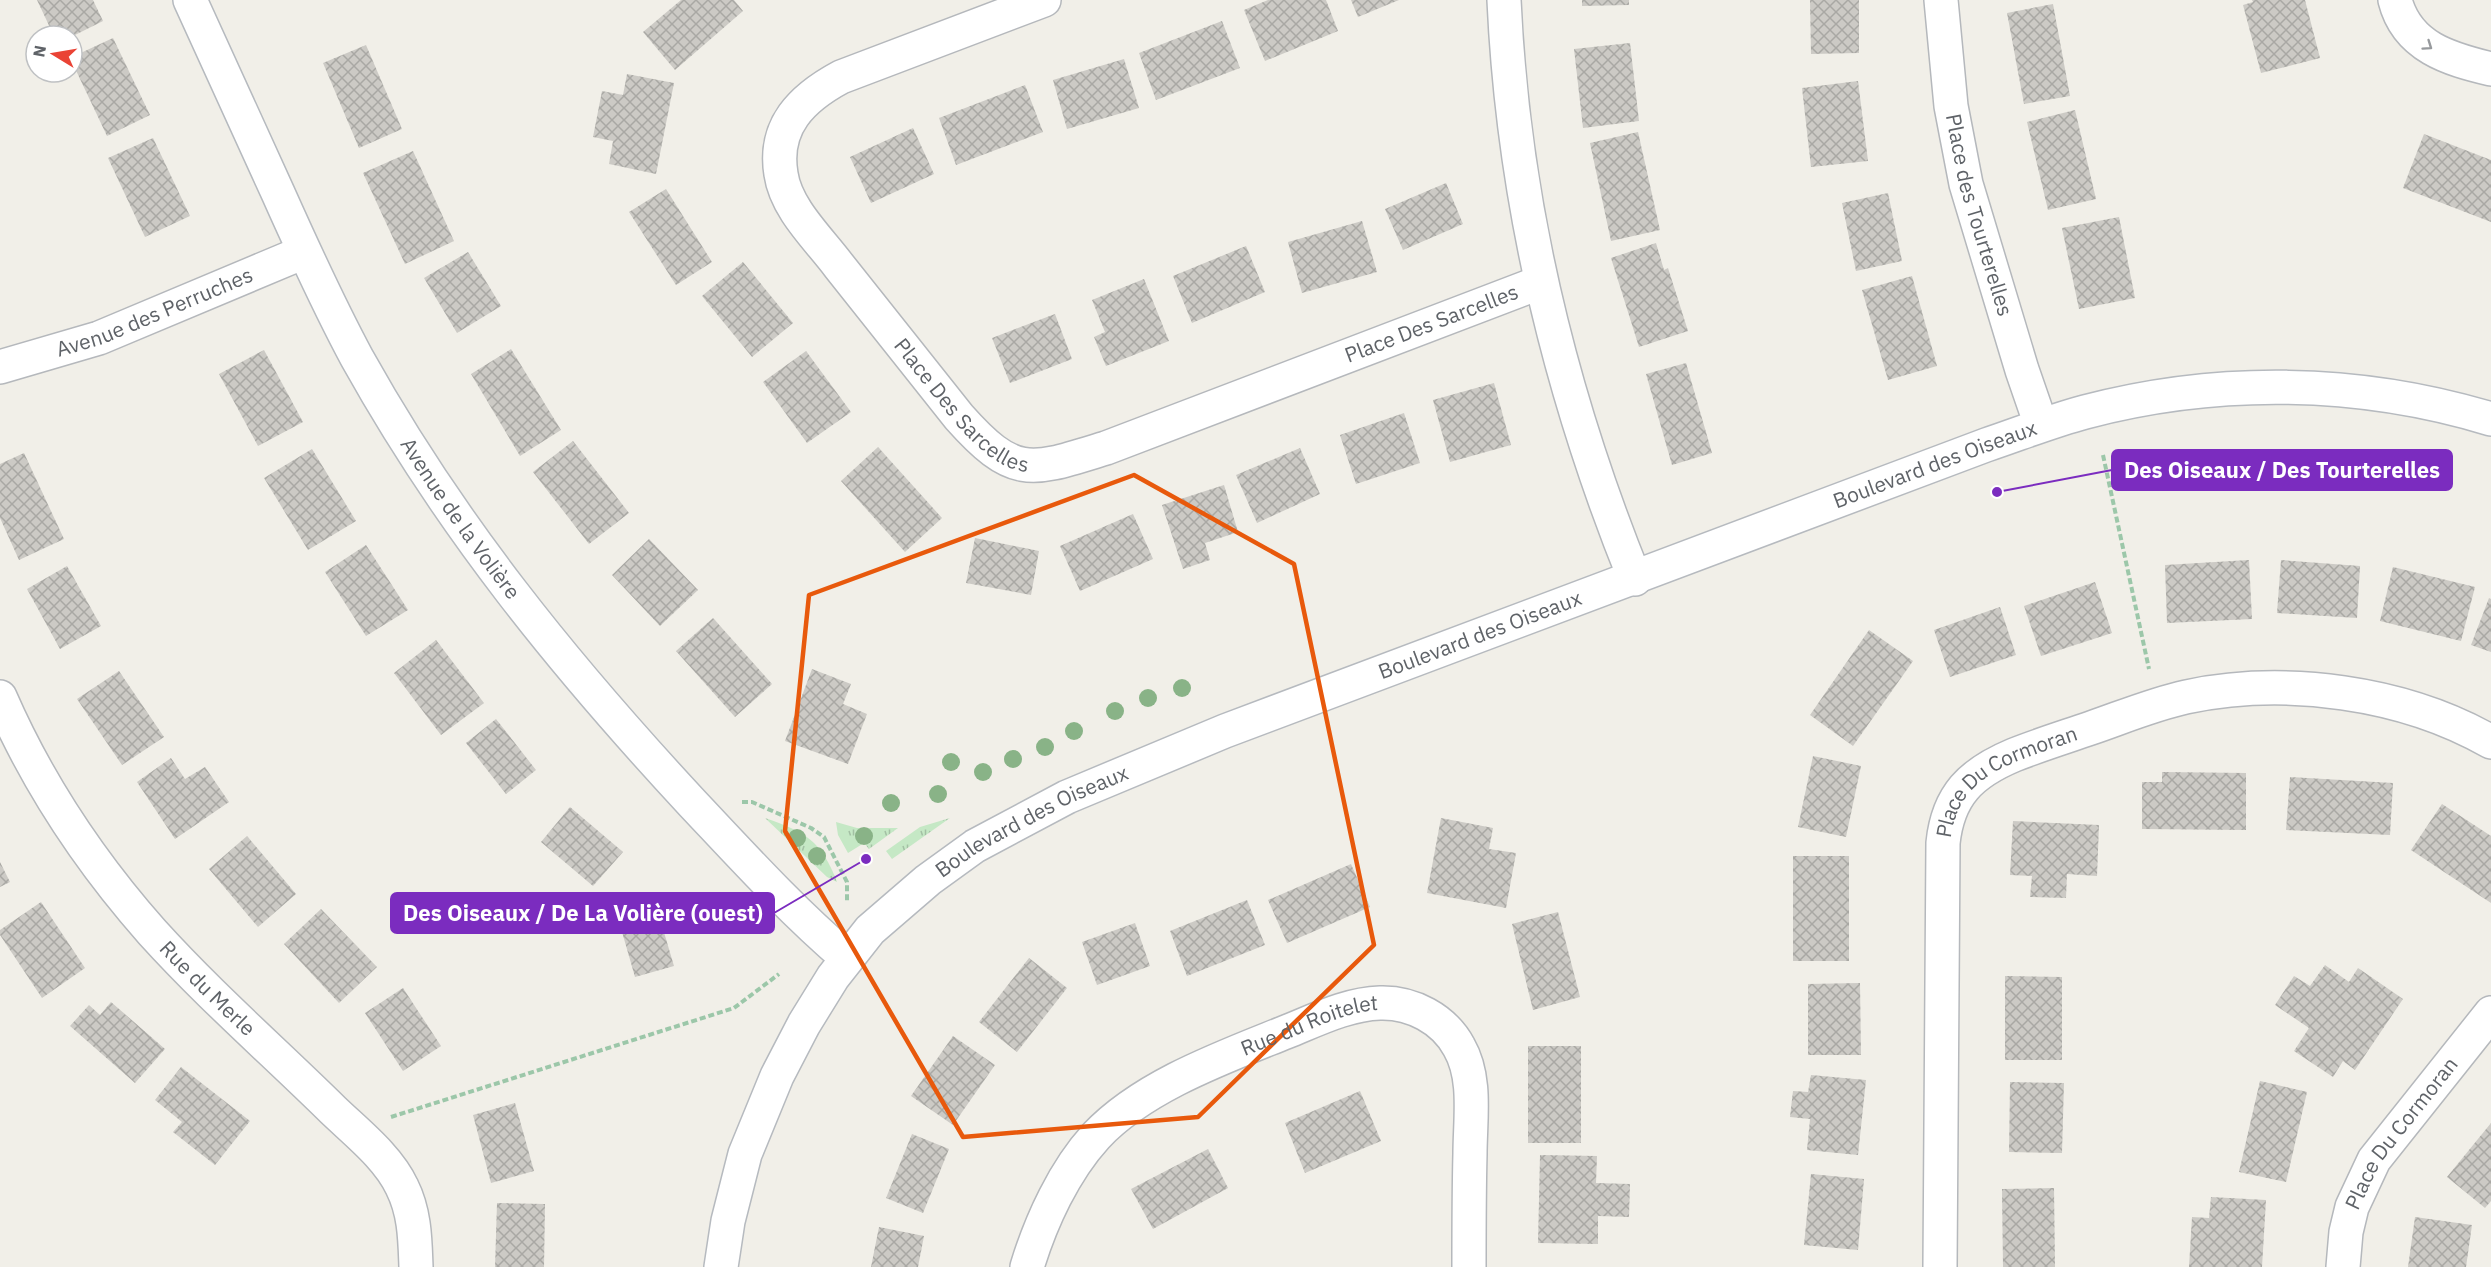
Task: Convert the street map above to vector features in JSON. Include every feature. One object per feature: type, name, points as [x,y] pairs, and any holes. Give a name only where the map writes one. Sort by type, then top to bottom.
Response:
[{"type":"street","name":"Avenue de la Volière","points":[[190,0],[304,252],[356,356],[398,428],[445,500],[521,607],[654,762],[755,871],[821,936],[847,958]]},
{"type":"street","name":"Place Des Sarcelles","points":[[1044,0],[841,77],[816,90],[801,103],[792,117],[784,134],[780,154],[784,190],[813,232],[959,417],[982,442],[1005,460],[1022,465],[1040,465],[1062,462],[1106,448],[1541,282]]},
{"type":"street","name":"Place Des Sarcelles","points":[[1504,0],[1514,126],[1527,215],[1541,282],[1595,470],[1608,511],[1635,579]]},
{"type":"street","name":"Place des Tourterelles","points":[[1941,0],[1951,106],[1966,184],[2022,370],[2042,425]]},
{"type":"street","points":[[2395,0],[2405,25],[2426,46],[2454,60],[2491,69]]},
{"type":"street","name":"Avenue des Perruches","points":[[0,366],[99,338],[304,252]]},
{"type":"street","name":"Boulevard des Oiseaux","points":[[721,1267],[739,1173],[765,1104],[804,1024],[847,958],[870,930],[951,861],[997,832],[1067,797],[1225,731],[2042,425],[2086,411],[2169,394],[2218,389],[2286,387],[2376,394],[2437,405],[2491,419]]},
{"type":"street","name":"Place Du Cormoran","points":[[1940,1267],[1943,843],[1947,818],[1966,784],[1996,762],[2014,755],[2156,705],[2221,691],[2310,690],[2390,702],[2453,722],[2491,742]]},
{"type":"street","name":"Rue du Merle","points":[[0,697],[52,796],[134,910],[195,977],[346,1123],[394,1174],[411,1211],[416,1267]]},
{"type":"street","name":"Rue du Roitelet","points":[[1027,1267],[1038,1233],[1067,1177],[1082,1154],[1097,1135],[1138,1102],[1175,1081],[1270,1038],[1347,1009],[1380,1003],[1407,1006],[1432,1017],[1452,1036],[1465,1060],[1470,1090],[1468,1267]]},
{"type":"street","name":"Place Du Cormoran","points":[[2343,1267],[2346,1232],[2352,1207],[2374,1160],[2491,1012]]},
{"type":"path","points":[[2103,455],[2151,679]]},
{"type":"path","points":[[752,802],[811,828],[824,837],[847,882]]},
{"type":"path","points":[[382,1120],[734,1008],[779,974]]},
{"type":"highlighted area","points":[[1134,475],[1294,564],[1374,945],[1198,1117],[963,1137],[785,831],[809,595]]},
{"type":"green space","points":[[765,818],[801,833],[818,847],[825,856],[837,882],[827,877]]},
{"type":"green space","points":[[950,818],[892,859],[886,851],[920,827]]},
{"type":"green space","points":[[836,822],[857,828],[898,828],[869,849],[864,843],[848,853],[838,835]]},
{"type":"building","points":[[37,0],[93,0],[103,21],[84,30],[84,24],[48,24]]},
{"type":"building","points":[[681,0],[734,0],[743,11],[675,70],[643,32]]},
{"type":"building","points":[[1268,0],[1326,0],[1338,31],[1265,61],[1244,10]]},
{"type":"building","points":[[1351,0],[1399,0],[1358,17]]},
{"type":"building","points":[[1582,0],[1629,0],[1629,5],[1582,6]]},
{"type":"building","points":[[1810,0],[1859,0],[1859,53],[1811,54]]},
{"type":"building","points":[[2252,0],[2305,0],[2320,58],[2261,73],[2243,5],[2253,2]]},
{"type":"building","points":[[2053,4],[2070,96],[2024,104],[2007,13]]},
{"type":"building","points":[[1222,21],[1240,68],[1156,100],[1139,53]]},
{"type":"building","points":[[113,38],[150,115],[107,136],[82,84],[84,51]]},
{"type":"building","points":[[1630,43],[1639,121],[1583,128],[1574,49]]},
{"type":"building","points":[[366,45],[402,129],[359,148],[323,63]]},
{"type":"building","points":[[1124,59],[1139,108],[1067,129],[1053,80]]},
{"type":"building","points":[[627,74],[674,83],[656,174],[609,164],[613,141],[593,137],[602,91],[623,95]]},
{"type":"building","points":[[1858,81],[1868,161],[1811,167],[1802,88]]},
{"type":"building","points":[[1025,85],[1043,132],[956,165],[939,118]]},
{"type":"building","points":[[2075,110],[2096,199],[2048,210],[2027,122]]},
{"type":"building","points":[[913,128],[934,174],[871,203],[850,157]]},
{"type":"building","points":[[1638,132],[1660,230],[1611,241],[1590,143]]},
{"type":"building","points":[[2424,134],[2491,160],[2491,222],[2403,188]]},
{"type":"building","points":[[153,138],[190,216],[145,237],[108,158]]},
{"type":"building","points":[[413,151],[454,241],[405,264],[363,173]]},
{"type":"building","points":[[1446,183],[1463,224],[1403,250],[1385,209]]},
{"type":"building","points":[[666,189],[712,262],[676,285],[629,212]]},
{"type":"building","points":[[1888,193],[1902,261],[1856,271],[1842,203]]},
{"type":"building","points":[[2119,217],[2135,298],[2079,309],[2062,228]]},
{"type":"building","points":[[1362,221],[1377,272],[1302,293],[1288,242]]},
{"type":"building","points":[[1656,243],[1664,270],[1668,268],[1688,331],[1639,347],[1611,258]]},
{"type":"building","points":[[1246,246],[1265,292],[1192,323],[1173,276]]},
{"type":"building","points":[[468,252],[501,306],[457,333],[424,278]]},
{"type":"building","points":[[743,262],[793,323],[752,357],[702,296]]},
{"type":"building","points":[[1912,276],[1937,366],[1888,380],[1862,290]]},
{"type":"building","points":[[1144,279],[1169,341],[1106,366],[1094,337],[1105,332],[1092,300]]},
{"type":"building","points":[[1055,314],[1072,359],[1010,383],[992,338]]},
{"type":"building","points":[[511,349],[561,430],[520,456],[471,374]]},
{"type":"building","points":[[264,350],[303,422],[258,446],[219,374]]},
{"type":"building","points":[[806,351],[851,412],[807,443],[763,382]]},
{"type":"building","points":[[1686,363],[1712,453],[1672,465],[1646,374]]},
{"type":"building","points":[[1494,383],[1511,445],[1450,462],[1433,400]]},
{"type":"building","points":[[1404,413],[1420,463],[1356,484],[1340,435]]},
{"type":"building","points":[[573,441],[629,513],[589,544],[533,472]]},
{"type":"building","points":[[878,447],[942,518],[905,552],[841,481]]},
{"type":"building","points":[[1300,448],[1320,494],[1257,523],[1236,475]]},
{"type":"building","points":[[312,449],[356,521],[308,550],[264,478]]},
{"type":"building","points":[[24,453],[64,539],[19,560],[0,518],[0,464]]},
{"type":"building","points":[[1224,485],[1238,532],[1205,543],[1210,560],[1183,569],[1162,505]]},
{"type":"building","points":[[1133,514],[1153,559],[1080,591],[1060,546]]},
{"type":"building","points":[[975,538],[1039,551],[1031,595],[966,583]]},
{"type":"building","points":[[649,539],[698,590],[660,626],[612,575]]},
{"type":"building","points":[[366,545],[408,610],[366,636],[325,572]]},
{"type":"building","points":[[2249,560],[2252,619],[2167,623],[2165,565]]},
{"type":"building","points":[[2281,560],[2360,566],[2357,618],[2277,613]]},
{"type":"building","points":[[67,566],[101,626],[60,649],[27,589]]},
{"type":"building","points":[[2393,567],[2475,587],[2461,641],[2380,621]]},
{"type":"building","points":[[2095,582],[2112,633],[2041,656],[2024,606]]},
{"type":"building","points":[[2489,598],[2491,599],[2491,652],[2471,645]]},
{"type":"building","points":[[2000,607],[2016,655],[1950,677],[1934,630]]},
{"type":"building","points":[[713,618],[772,684],[735,717],[676,651]]},
{"type":"building","points":[[1869,630],[1913,661],[1853,746],[1810,715]]},
{"type":"building","points":[[436,640],[484,703],[441,735],[394,673]]},
{"type":"building","points":[[812,669],[851,684],[843,704],[867,714],[848,764],[785,741]]},
{"type":"building","points":[[119,671],[164,737],[122,765],[77,699]]},
{"type":"building","points":[[496,719],[536,770],[506,794],[466,743]]},
{"type":"building","points":[[1813,756],[1861,766],[1846,837],[1798,827]]},
{"type":"building","points":[[171,758],[185,779],[205,767],[229,802],[175,839],[137,782]]},
{"type":"building","points":[[2162,772],[2246,773],[2246,830],[2142,829],[2142,782],[2162,782]]},
{"type":"building","points":[[2290,777],[2393,783],[2390,835],[2286,830]]},
{"type":"building","points":[[2442,804],[2491,836],[2491,903],[2411,850]]},
{"type":"building","points":[[570,807],[623,852],[593,886],[541,842]]},
{"type":"building","points":[[1441,818],[1493,828],[1489,849],[1516,853],[1506,908],[1427,893]]},
{"type":"building","points":[[2013,821],[2099,825],[2097,876],[2067,874],[2066,898],[2030,897],[2032,876],[2010,875]]},
{"type":"building","points":[[247,836],[296,894],[258,927],[209,869]]},
{"type":"building","points":[[1793,856],[1849,856],[1849,961],[1793,961]]},
{"type":"building","points":[[0,862],[10,882],[0,887]]},
{"type":"building","points":[[1351,864],[1370,907],[1287,943],[1268,900]]},
{"type":"building","points":[[652,892],[674,966],[635,977],[614,904]]},
{"type":"building","points":[[1247,900],[1265,945],[1187,976],[1170,931]]},
{"type":"building","points":[[41,902],[85,968],[42,998],[0,935],[0,930]]},
{"type":"building","points":[[321,909],[377,967],[339,1003],[284,944]]},
{"type":"building","points":[[1558,912],[1580,997],[1533,1010],[1512,924]]},
{"type":"building","points":[[1135,923],[1150,966],[1097,985],[1082,942]]},
{"type":"building","points":[[1029,958],[1067,988],[1017,1052],[979,1022]]},
{"type":"building","points":[[2325,965],[2349,982],[2358,968],[2403,999],[2355,1070],[2343,1061],[2333,1077],[2294,1051],[2309,1028],[2275,1005],[2294,976],[2310,986]]},
{"type":"building","points":[[2005,976],[2062,977],[2062,1060],[2005,1060]]},
{"type":"building","points":[[1860,983],[1861,1055],[1808,1055],[1808,984]]},
{"type":"building","points":[[403,988],[441,1046],[403,1071],[365,1013]]},
{"type":"building","points":[[111,1002],[165,1049],[135,1083],[70,1026],[89,1005],[100,1015]]},
{"type":"building","points":[[953,1036],[995,1065],[953,1125],[911,1096]]},
{"type":"building","points":[[1528,1046],[1581,1046],[1581,1143],[1528,1143]]},
{"type":"building","points":[[181,1067],[250,1121],[215,1165],[173,1132],[182,1122],[155,1100]]},
{"type":"building","points":[[1811,1075],[1866,1080],[1858,1155],[1807,1150],[1810,1119],[1790,1117],[1793,1091],[1808,1092]]},
{"type":"building","points":[[2260,1081],[2307,1092],[2286,1182],[2239,1172]]},
{"type":"building","points":[[2010,1082],[2064,1083],[2062,1153],[2009,1152]]},
{"type":"building","points":[[1360,1091],[1381,1141],[1305,1173],[1285,1123]]},
{"type":"building","points":[[515,1103],[534,1171],[491,1183],[473,1115]]},
{"type":"building","points":[[2491,1123],[2491,1201],[2485,1208],[2447,1177]]},
{"type":"building","points":[[912,1134],[949,1149],[923,1213],[886,1198]]},
{"type":"building","points":[[1208,1149],[1228,1188],[1153,1229],[1131,1189]]},
{"type":"building","points":[[1540,1155],[1597,1156],[1596,1183],[1630,1184],[1629,1217],[1598,1216],[1598,1244],[1538,1243]]},
{"type":"building","points":[[1811,1174],[1864,1179],[1858,1250],[1804,1245]]},
{"type":"building","points":[[2054,1188],[2055,1267],[2003,1267],[2002,1189]]},
{"type":"building","points":[[2211,1197],[2266,1200],[2262,1267],[2189,1267],[2192,1217],[2209,1218]]},
{"type":"building","points":[[497,1203],[545,1204],[544,1267],[495,1267]]},
{"type":"building","points":[[2415,1217],[2472,1225],[2466,1267],[2408,1267]]},
{"type":"building","points":[[879,1227],[924,1236],[918,1267],[871,1267]]},
{"type":"place","name":"Des Oiseaux / Des Tourterelles","points":[[1997,492]]},
{"type":"place","name":"Des Oiseaux / De La Volière (ouest)","points":[[866,859]]}]
